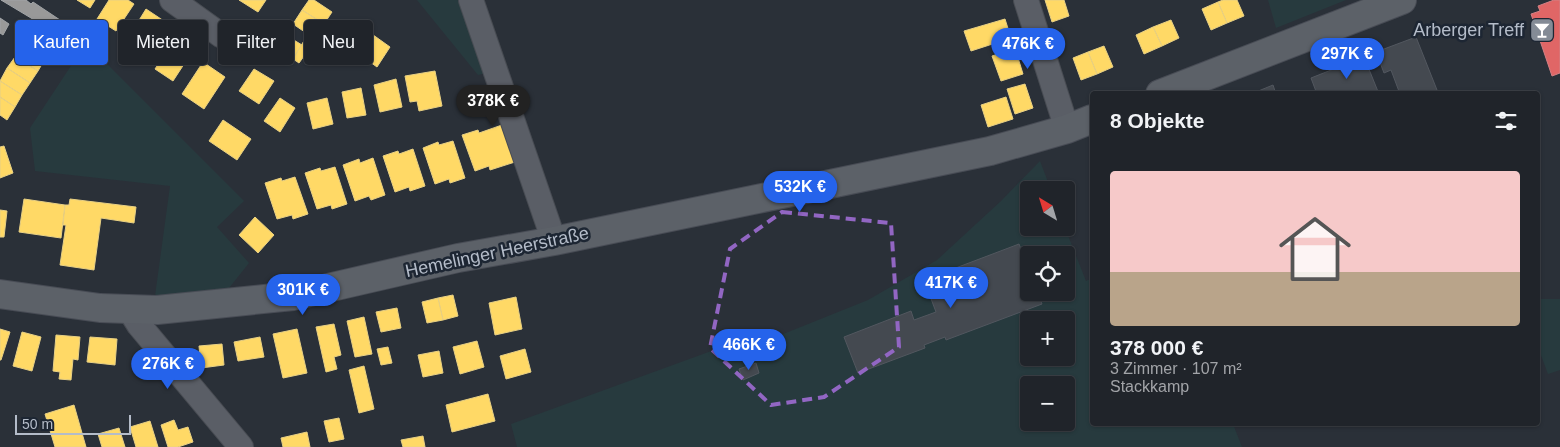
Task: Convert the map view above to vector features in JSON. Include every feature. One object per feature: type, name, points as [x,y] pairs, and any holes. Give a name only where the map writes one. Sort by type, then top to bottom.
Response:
[{"type":"main road","points":[[1168,91],[1402,0]]},
{"type":"main road","name":"Hemelinger Heerstraße","points":[[0,294],[100,308],[157,310],[293,296],[458,258],[554,241],[990,151],[1067,129],[1090,120]]},
{"type":"street","points":[[172,0],[218,33]]},
{"type":"street","points":[[471,0],[554,241]]},
{"type":"street","points":[[1026,0],[1067,129]]},
{"type":"street","points":[[129,309],[140,326],[239,447]]},
{"type":"highlighted area","points":[[782,212],[891,223],[899,347],[824,397],[771,405],[710,348],[730,249]]},
{"type":"green space","points":[[417,0],[467,0],[491,72],[478,75]]},
{"type":"green space","points":[[1268,0],[1346,0],[1276,28]]},
{"type":"green space","points":[[72,65],[108,65],[244,201],[217,227],[249,263],[225,293],[203,296],[155,296],[170,186],[35,171],[30,128]]},
{"type":"green space","points":[[1040,161],[1048,181],[1020,181]]},
{"type":"green space","points":[[1020,182],[1020,236],[1068,236],[1072,246],[1020,246],[1020,301],[1075,301],[1075,253],[1086,281],[1090,279],[1090,426],[1234,426],[1242,447],[517,447],[511,424],[747,338],[751,347],[868,300],[937,260]]},
{"type":"green space","points":[[1540,299],[1560,299],[1560,370],[1548,374],[1540,352]]},
{"type":"building: Wohnen","points":[[77,0],[95,0],[90,8]]},
{"type":"building: Wohnen","points":[[109,0],[128,0],[134,4],[123,20],[118,20],[116,31],[108,26],[108,20],[97,19]]},
{"type":"building: Wohnen","points":[[239,0],[266,0],[258,12]]},
{"type":"building: Wohnen","points":[[309,0],[314,0],[332,12],[327,20],[318,20],[302,10]]},
{"type":"building: Wohnen","points":[[1045,0],[1064,0],[1069,16],[1052,22]]},
{"type":"building: Wohnen","points":[[1237,0],[1244,16],[1227,23],[1218,2]]},
{"type":"building: Wohnen","points":[[1218,2],[1227,23],[1211,30],[1202,9]]},
{"type":"building: Wohnen","points":[[146,9],[162,20],[139,20]]},
{"type":"building: Wohnen","points":[[302,10],[318,20],[304,20],[304,32],[294,25]]},
{"type":"building: Wohnen","points":[[1005,19],[1011,38],[971,51],[964,31]]},
{"type":"building: Wohnen","points":[[1171,20],[1179,38],[1162,46],[1153,27]]},
{"type":"building: Wohnen","points":[[1153,27],[1162,46],[1144,54],[1136,35]]},
{"type":"building: Wohnen","points":[[376,37],[390,47],[377,67],[373,64],[373,42]]},
{"type":"building: Wohnen","points":[[294,40],[302,45],[294,58]]},
{"type":"building: Wohnen","points":[[304,41],[304,56],[299,63],[294,60]]},
{"type":"building: Wohnen","points":[[1104,46],[1113,67],[1097,74],[1088,52]]},
{"type":"building: Wohnen","points":[[1015,48],[1023,74],[1001,81],[992,56]]},
{"type":"building: Wohnen","points":[[1088,52],[1097,74],[1081,80],[1073,58]]},
{"type":"building: Wohnen","points":[[15,57],[15,65],[28,65],[38,71],[30,83],[7,68]]},
{"type":"building: Wohnen","points":[[28,65],[42,65],[38,71]]},
{"type":"building: Wohnen","points":[[158,65],[183,65],[173,81],[155,69]]},
{"type":"building: Wohnen","points":[[201,65],[207,65],[225,77],[204,109],[182,94]]},
{"type":"building: Wohnen","points":[[7,68],[30,83],[22,95],[0,81]]},
{"type":"building: Wohnen","points":[[254,69],[274,81],[259,104],[239,91]]},
{"type":"building: Wohnen","points":[[435,71],[442,106],[419,111],[417,101],[410,102],[405,76]]},
{"type":"building: Wohnen","points":[[396,79],[402,107],[380,112],[374,85]]},
{"type":"building: Wohnen","points":[[0,81],[22,95],[15,107],[0,97]]},
{"type":"building: Wohnen","points":[[1025,84],[1033,108],[1015,114],[1007,89]]},
{"type":"building: Wohnen","points":[[361,88],[366,115],[347,118],[342,92]]},
{"type":"building: Wohnen","points":[[0,97],[15,107],[7,120],[0,115]]},
{"type":"building: Wohnen","points":[[1006,97],[1013,119],[988,127],[981,105]]},
{"type":"building: Wohnen","points":[[280,98],[295,108],[280,132],[264,121]]},
{"type":"building: Wohnen","points":[[327,98],[333,124],[313,129],[307,103]]},
{"type":"building: Wohnen","points":[[223,120],[251,139],[237,160],[209,141]]},
{"type":"building: Wohnen","points":[[502,125],[515,162],[490,170],[489,166],[475,171],[462,135],[478,130],[479,133]]},
{"type":"building: Wohnen","points":[[453,141],[465,178],[450,183],[449,179],[435,184],[423,148],[438,142],[439,145]]},
{"type":"building: Wohnen","points":[[4,146],[13,173],[0,178],[0,147]]},
{"type":"building: Wohnen","points":[[413,149],[425,186],[410,191],[409,187],[395,192],[383,156],[398,151],[399,154]]},
{"type":"building: Wohnen","points":[[373,158],[385,195],[371,200],[369,196],[355,201],[343,165],[359,159],[360,163]]},
{"type":"building: Wohnen","points":[[335,167],[347,204],[332,209],[331,205],[317,209],[305,173],[320,168],[321,171]]},
{"type":"building: Wohnen","points":[[295,177],[308,214],[293,219],[292,215],[277,219],[265,183],[281,178],[282,181]]},
{"type":"building: Wohnen","points":[[24,199],[65,205],[61,238],[19,232]]},
{"type":"building: Wohnen","points":[[70,199],[136,207],[134,223],[101,218],[94,270],[60,265],[66,225],[63,225],[65,205],[69,205]]},
{"type":"building: Wohnen","points":[[0,210],[7,211],[4,237],[0,237]]},
{"type":"building: Wohnen","points":[[255,217],[274,235],[258,253],[239,235]]},
{"type":"building: Wohnen","points":[[453,295],[458,316],[443,320],[438,298]]},
{"type":"building: Wohnen","points":[[516,297],[522,329],[495,335],[489,303]]},
{"type":"building: Wohnen","points":[[438,298],[443,320],[427,323],[422,302]]},
{"type":"building: Wohnen","points":[[397,308],[401,328],[381,332],[376,312]]},
{"type":"building: Wohnen","points":[[364,317],[372,354],[355,357],[347,321]]},
{"type":"building: Wohnen","points":[[334,324],[341,355],[334,357],[337,369],[326,372],[316,327]]},
{"type":"building: Wohnen","points":[[0,329],[10,332],[1,360],[0,360]]},
{"type":"building: Wohnen","points":[[297,329],[307,373],[283,378],[273,334]]},
{"type":"building: Wohnen","points":[[22,332],[41,337],[32,371],[13,366]]},
{"type":"building: Wohnen","points":[[56,335],[80,337],[78,360],[73,359],[71,380],[59,379],[60,372],[53,371]]},
{"type":"building: Wohnen","points":[[90,337],[117,339],[115,365],[87,362]]},
{"type":"building: Wohnen","points":[[260,337],[264,357],[238,361],[234,342]]},
{"type":"building: Wohnen","points":[[477,341],[484,367],[460,374],[453,347]]},
{"type":"building: Wohnen","points":[[222,344],[224,365],[201,368],[199,346]]},
{"type":"building: Wohnen","points":[[388,347],[392,363],[381,365],[377,349]]},
{"type":"building: Wohnen","points":[[525,349],[531,372],[506,379],[500,356]]},
{"type":"building: Wohnen","points":[[439,351],[443,373],[423,377],[418,355]]},
{"type":"building: Wohnen","points":[[364,366],[374,409],[359,413],[349,370]]},
{"type":"building: Wohnen","points":[[488,394],[495,421],[452,432],[446,405]]},
{"type":"building: Wohnen","points":[[74,405],[86,447],[55,447],[45,414]]},
{"type":"building: Wohnen","points":[[339,418],[344,439],[329,442],[324,421]]},
{"type":"building: Wohnen","points":[[174,420],[178,430],[188,427],[193,442],[178,447],[168,447],[161,425]]},
{"type":"building: Wohnen","points":[[150,421],[158,447],[136,447],[130,427]]},
{"type":"building: Wohnen","points":[[119,428],[125,447],[102,447],[98,434]]},
{"type":"building: Wohnen","points":[[307,432],[310,447],[283,447],[281,438]]},
{"type":"building: Wohnen","points":[[423,436],[425,447],[403,447],[401,440]]},
{"type":"building: Handel","points":[[1554,0],[1560,0],[1560,73],[1552,76],[1531,14],[1540,11],[1538,6]]},
{"type":"building: Industrie","points":[[1,0],[26,0],[31,4],[33,2],[60,20],[34,20]]},
{"type":"building: Industrie","points":[[0,18],[9,24],[3,35],[0,33]]},
{"type":"building: Sonstige","points":[[1416,37],[1437,90],[1399,91],[1391,70],[1384,73],[1376,52]]},
{"type":"building: Sonstige","points":[[1364,57],[1378,91],[1316,91],[1311,78]]},
{"type":"building: Sonstige","points":[[1273,85],[1275,91],[1258,91]]},
{"type":"building: Sonstige","points":[[1019,244],[1020,301],[1041,301],[1042,304],[946,340],[945,337],[924,345],[925,348],[858,373],[844,337],[911,311],[914,320],[936,312],[924,280]]},
{"type":"building: Sonstige","points":[[756,363],[759,373],[743,380],[739,369]]},
{"type":"place","name":"Arberger Treff","points":[[1542,30]]}]
